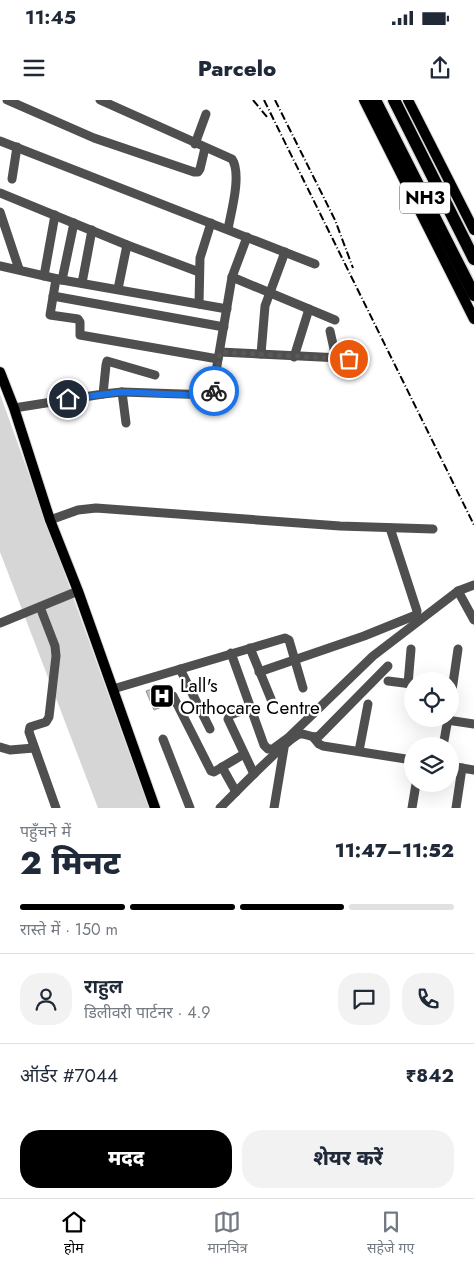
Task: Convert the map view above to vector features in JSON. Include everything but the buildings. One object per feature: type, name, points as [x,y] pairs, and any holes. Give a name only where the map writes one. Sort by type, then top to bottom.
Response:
[{"type":"highway","name":"NH3","points":[[375,100],[474,295]]},
{"type":"highway","name":"NH3","points":[[394,100],[474,258]]},
{"type":"main road","points":[[364,100],[474,319]]},
{"type":"main road","points":[[408,100],[474,230]]},
{"type":"main road","points":[[0,372],[14,408],[50,520],[78,591],[155,808]]},
{"type":"street","points":[[7,100],[94,138],[194,172],[200,170],[205,148]]},
{"type":"street","points":[[100,100],[195,144],[225,155],[235,162],[234,199],[228,229]]},
{"type":"street","points":[[195,144],[206,114]]},
{"type":"street","points":[[0,141],[316,264]]},
{"type":"street","points":[[12,179],[17,147]]},
{"type":"street","points":[[0,193],[199,272]]},
{"type":"street","points":[[0,212],[19,270]]},
{"type":"street","points":[[44,276],[55,215]]},
{"type":"street","points":[[74,223],[53,296],[50,315],[78,318],[80,322],[80,335],[219,355],[261,354],[362,359]]},
{"type":"street","points":[[199,304],[200,258],[211,223]]},
{"type":"street","points":[[82,283],[92,230]]},
{"type":"street","points":[[14,408],[122,392],[210,396],[213,393],[232,277],[247,237]]},
{"type":"street","points":[[118,289],[127,245]]},
{"type":"street","points":[[261,354],[263,314],[269,292],[285,252]]},
{"type":"street","points":[[0,266],[59,279],[227,309]]},
{"type":"street","points":[[232,277],[336,320]]},
{"type":"street","points":[[53,296],[224,327]]},
{"type":"street","points":[[294,357],[309,309]]},
{"type":"street","points":[[330,331],[336,358]]},
{"type":"street","points":[[104,394],[107,361],[155,375]]},
{"type":"street","points":[[122,392],[126,423]]},
{"type":"street","points":[[50,520],[78,510],[96,508],[340,526],[433,530]]},
{"type":"street","points":[[260,672],[364,636],[416,615],[418,610],[390,528]]},
{"type":"street","points":[[231,653],[264,745],[268,749],[273,749],[288,738],[373,656],[458,592],[474,584]]},
{"type":"street","points":[[0,623],[78,591]]},
{"type":"street","points":[[458,592],[474,620]]},
{"type":"street","points":[[40,607],[55,646],[56,662],[49,718],[46,722],[32,726],[29,730],[56,808]]},
{"type":"street","points":[[113,689],[285,638],[289,640],[303,688]]},
{"type":"street","points":[[250,648],[271,699]]},
{"type":"street","points":[[410,672],[411,649]]},
{"type":"street","points":[[454,672],[458,649]]},
{"type":"street","points":[[314,738],[322,734],[388,666]]},
{"type":"street","points":[[180,669],[210,729]]},
{"type":"street","points":[[388,682],[404,683]]},
{"type":"street","points":[[173,696],[210,770],[214,772],[244,754]]},
{"type":"street","points":[[359,751],[368,704]]},
{"type":"street","points":[[250,708],[228,717],[254,774]]},
{"type":"street","points":[[459,721],[474,724]]},
{"type":"street","points":[[220,808],[254,774],[300,734],[314,738],[321,746],[404,759]]},
{"type":"street","points":[[163,740],[190,808]]},
{"type":"street","points":[[0,747],[10,750],[34,748]]},
{"type":"street","points":[[274,808],[284,748]]},
{"type":"street","points":[[222,767],[236,792]]},
{"type":"street","points":[[459,768],[474,770]]},
{"type":"street","points":[[456,808],[462,768]]},
{"type":"street","points":[[412,808],[415,792]]},
{"type":"shaded area","points":[[0,394],[149,808],[98,808],[0,552]]},
{"type":"railway","points":[[253,100],[267,117]]},
{"type":"railway","points":[[264,100],[474,525]]},
{"type":"railway","points":[[275,100],[335,220],[353,268]]},
{"type":"way so far","points":[[214,391],[220,352],[349,359]]},
{"type":"place","name":"Lall's Orthocare Centre","points":[[162,696]]},
{"type":"route","points":[[68,399],[112,392],[208,396],[212,395],[214,391]]}]
